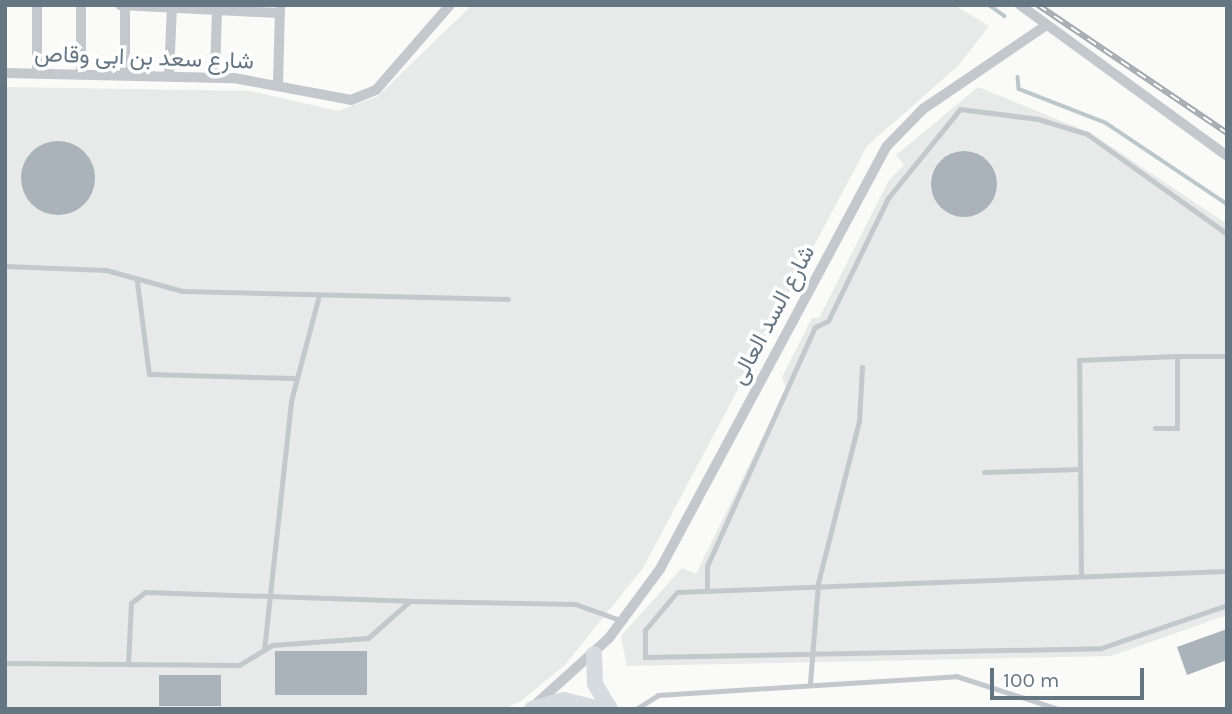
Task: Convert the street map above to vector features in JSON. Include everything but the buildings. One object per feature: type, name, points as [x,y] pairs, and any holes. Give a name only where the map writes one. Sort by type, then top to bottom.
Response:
[{"type":"main road","points":[[569,705],[588,660]]},
{"type":"main road","points":[[588,660],[595,684],[610,709]]},
{"type":"main road","points":[[532,709],[569,705],[599,709]]},
{"type":"street","points":[[37,5],[37,73]]},
{"type":"street","points":[[81,5],[81,74]]},
{"type":"street","points":[[125,75],[123,5],[280,9],[278,84]]},
{"type":"street","name":"شارع سعد بن ابى وقاص","points":[[5,73],[215,76],[278,84],[338,99],[364,96],[450,5]]},
{"type":"street","points":[[1020,5],[1045,26],[1227,156]]},
{"type":"street","points":[[169,75],[171,7]]},
{"type":"street","points":[[215,76],[217,8]]},
{"type":"street","name":"شارع السد العالى","points":[[532,709],[588,660],[624,621],[660,569],[887,146],[923,109],[1045,26]]},
{"type":"lane","points":[[708,590],[707,566],[816,327],[828,321],[888,198],[960,109],[1038,119],[1087,134],[1227,234]]},
{"type":"lane","points":[[5,266],[106,270],[138,282],[181,291],[508,299]]},
{"type":"lane","points":[[138,282],[149,374],[295,378]]},
{"type":"lane","points":[[264,650],[265,597],[295,378],[319,295]]},
{"type":"lane","points":[[1155,428],[1177,428],[1177,356]]},
{"type":"lane","points":[[1081,575],[1079,360],[1227,356]]},
{"type":"lane","points":[[810,683],[818,583],[859,421],[862,367]]},
{"type":"lane","points":[[984,472],[1080,469]]},
{"type":"lane","points":[[1227,571],[818,583],[677,592],[645,630],[645,657],[1108,647],[1227,605]]},
{"type":"lane","points":[[128,664],[131,603],[138,594],[575,604],[624,621]]},
{"type":"lane","points":[[5,663],[227,666],[264,650],[368,638],[410,601]]},
{"type":"lane","points":[[636,709],[658,695],[810,683],[956,676],[1058,709]]},
{"type":"shaded area","points":[[472,5],[954,5],[989,26],[959,65],[867,146],[643,568],[564,666],[521,701],[504,709],[5,709],[5,87],[251,91],[338,111],[378,96]]},
{"type":"shaded area","points":[[978,87],[1091,133],[1227,224],[1227,615],[1111,656],[627,666],[621,636],[682,568],[696,574],[786,389],[782,377],[812,318],[819,318],[889,180],[904,165],[896,155]]},
{"type":"waterway","points":[[989,5],[1005,16]]},
{"type":"waterway","points":[[1018,77],[1019,89],[1106,123],[1227,204]]},
{"type":"railway","points":[[1038,5],[1227,133]]}]
